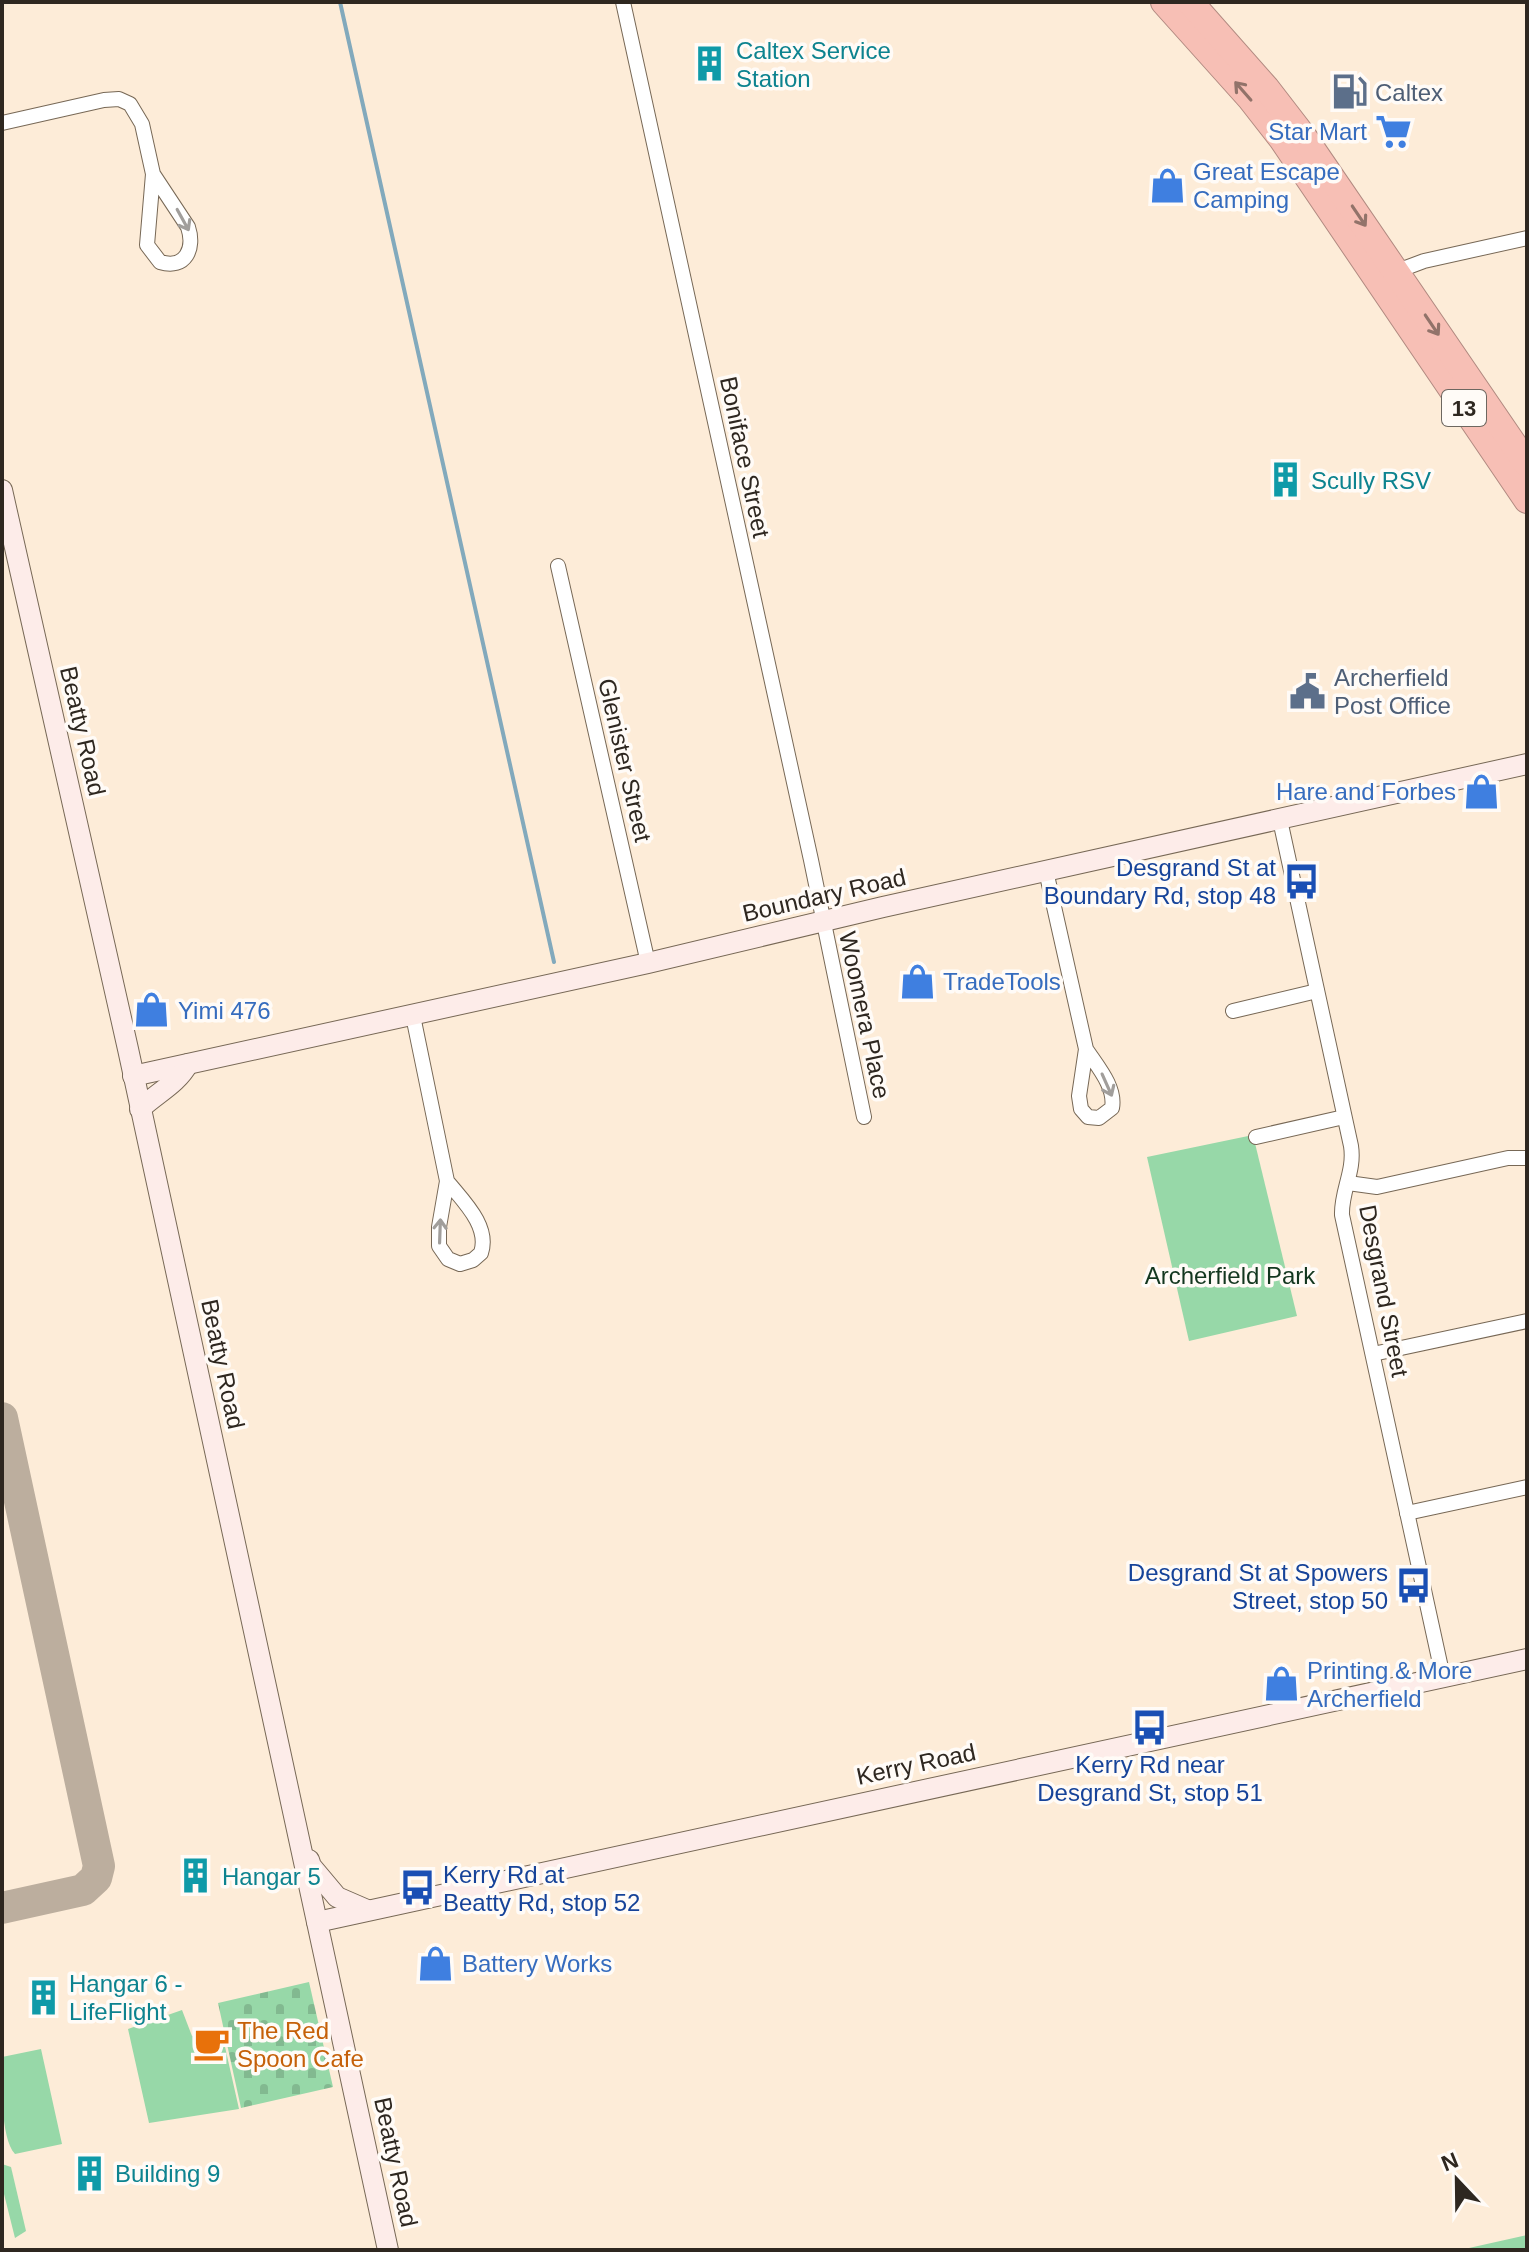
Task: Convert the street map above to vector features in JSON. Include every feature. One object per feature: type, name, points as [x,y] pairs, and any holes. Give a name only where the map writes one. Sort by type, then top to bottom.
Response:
[{"type":"highway","name":"13","points":[[1164,2],[1250,98],[1527,464]]},
{"type":"highway","name":"13","points":[[1190,2],[1301,133],[1527,500]]},
{"type":"main road","name":"Beatty Road","points":[[2,490],[133,1076],[388,2250]]},
{"type":"main road","name":"Boundary Road","points":[[133,1076],[413,1016],[1527,764]]},
{"type":"main road","points":[[140,1109],[180,1079],[188,1064]]},
{"type":"main road","name":"Kerry Road","points":[[317,1922],[1527,1659]]},
{"type":"main road","points":[[294,1818],[311,1866],[322,1881],[337,1897],[367,1910]]},
{"type":"street","name":"Boniface Street","points":[[623,2],[823,922]]},
{"type":"street","points":[[2,123],[104,100],[119,99],[130,104],[142,124],[153,174],[147,245],[160,262],[174,264],[185,259],[189,253],[191,236],[153,174]]},
{"type":"street","points":[[1387,276],[1434,258],[1527,238]]},
{"type":"street","name":"Glenister Street","points":[[558,566],[648,963]]},
{"type":"street","name":"Desgrand Street","points":[[1280,820],[1353,1156],[1342,1215],[1443,1677]]},
{"type":"street","points":[[1046,871],[1086,1049]]},
{"type":"street","name":"Woomera Place","points":[[823,922],[864,1117]]},
{"type":"street","points":[[1233,1011],[1317,991]]},
{"type":"street","points":[[413,1016],[447,1181],[439,1246],[448,1259],[460,1264],[467,1263],[481,1253],[483,1235],[464,1202],[447,1181]]},
{"type":"street","points":[[1256,1137],[1344,1117]]},
{"type":"street","points":[[1348,1183],[1377,1187],[1508,1158],[1527,1158]]},
{"type":"street","points":[[1373,1354],[1527,1321]]},
{"type":"street","points":[[1407,1513],[1527,1487]]},
{"type":"green space","name":"Archerfield Park","points":[[1253,1135],[1297,1316],[1189,1341],[1147,1157]]},
{"type":"green space","points":[[309,1982],[333,2087],[241,2108],[218,2003]]},
{"type":"green space","points":[[182,2010],[192,2036],[221,2029],[239,2109],[149,2123],[128,2029]]},
{"type":"green space","points":[[41,2049],[62,2144],[15,2154],[4,2122],[2,2057]]},
{"type":"green space","points":[[2,2164],[11,2167],[26,2231],[15,2238],[2,2186]]},
{"type":"green space","points":[[1527,2235],[1527,2250],[1460,2250]]},
{"type":"waterway","points":[[340,2],[554,962]]},
{"type":"taxiway","points":[[2,1418],[99,1866],[96,1878],[83,1890],[2,1908]]},
{"type":"place","name":"Caltex Service Station","points":[[710,64]]},
{"type":"place","name":"Caltex","points":[[1349,92]]},
{"type":"place","name":"Star Mart","points":[[1393,131]]},
{"type":"place","name":"Great Escape Camping","points":[[1167,185]]},
{"type":"place","name":"Scully RSV","points":[[1285,480]]},
{"type":"place","name":"Archerfield Post Office","points":[[1308,691]]},
{"type":"place","name":"Hare and Forbes","points":[[1482,791]]},
{"type":"place","name":"Desgrand St at Boundary Rd, stop 48","points":[[1302,881]]},
{"type":"place","name":"TradeTools","points":[[917,981]]},
{"type":"place","name":"Yimi 476","points":[[152,1010]]},
{"type":"place","name":"Desgrand St at Spowers Street, stop 50","points":[[1414,1586]]},
{"type":"place","name":"Printing & More Archerfield","points":[[1281,1684]]},
{"type":"place","name":"Kerry Rd near Desgrand St, stop 51","points":[[1150,1727]]},
{"type":"place","name":"Hangar 5","points":[[196,1876]]},
{"type":"place","name":"Kerry Rd at Beatty Rd, stop 52","points":[[417,1888]]},
{"type":"place","name":"Battery Works","points":[[436,1963]]},
{"type":"place","name":"Hangar 6 - LifeFlight","points":[[43,1997]]},
{"type":"place","name":"The Red Spoon Cafe","points":[[211,2044]]},
{"type":"place","name":"Building 9","points":[[89,2173]]}]
